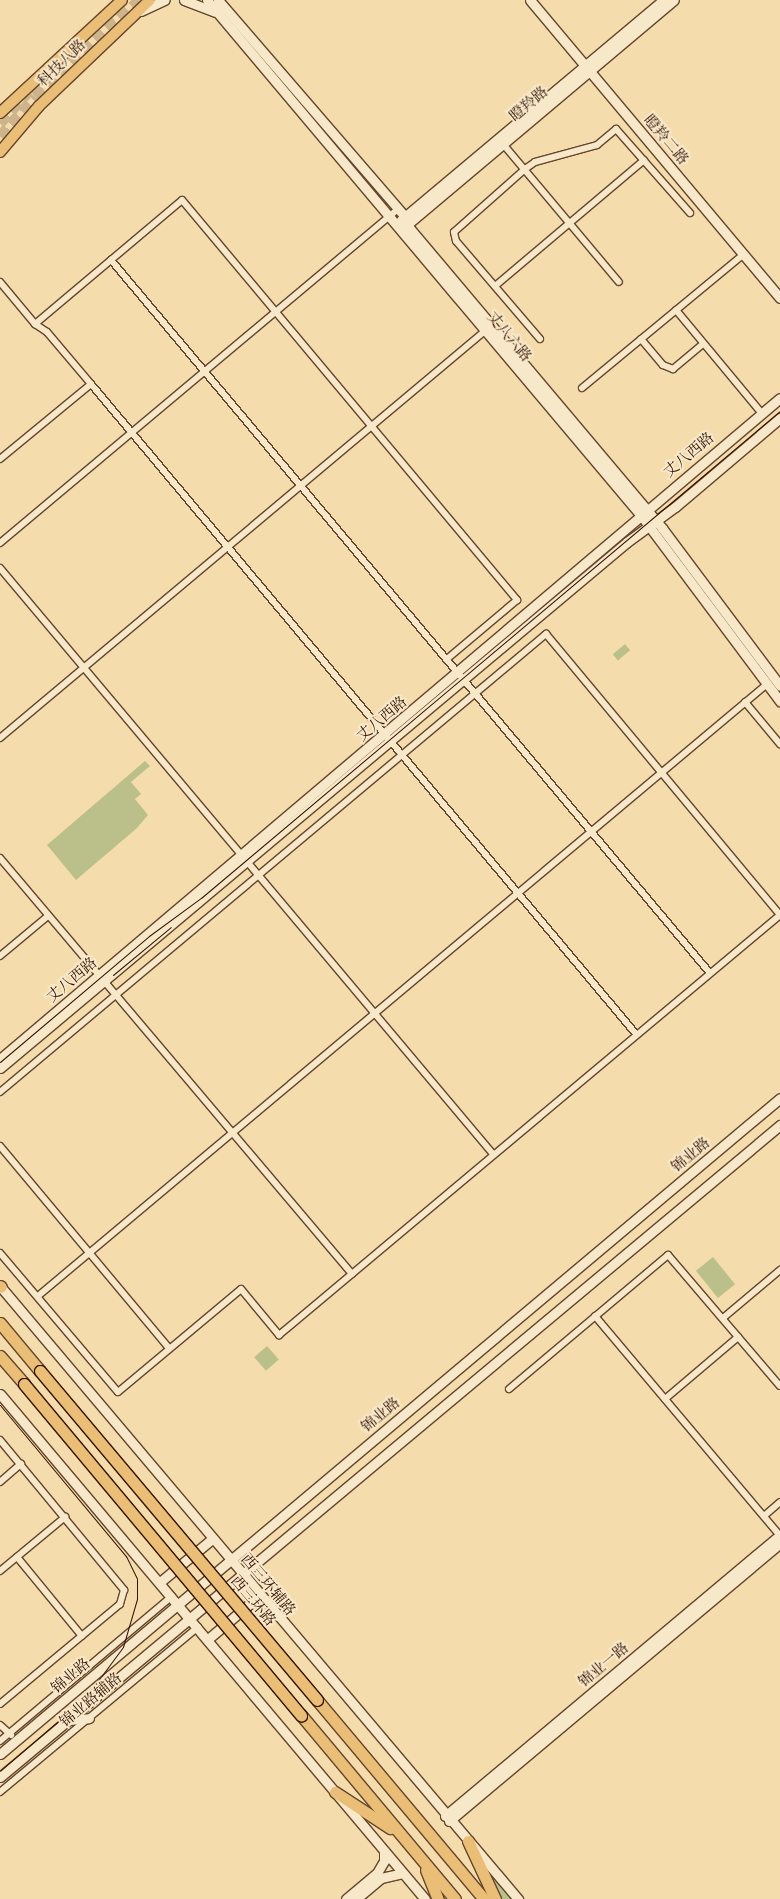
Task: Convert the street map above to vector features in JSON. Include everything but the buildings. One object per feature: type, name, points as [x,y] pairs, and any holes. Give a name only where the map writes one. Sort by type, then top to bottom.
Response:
[{"type":"highway","name":"西三环路","points":[[0,1323],[484,1899]]},
{"type":"highway","points":[[0,1356],[455,1899]]},
{"type":"highway","points":[[335,1792],[401,1835]]},
{"type":"highway","points":[[468,1841],[495,1899]]},
{"type":"highway","points":[[421,1859],[438,1899]]},
{"type":"main road","name":"科技八路","points":[[0,113],[122,0]]},
{"type":"main road","name":"科技八路","points":[[0,152],[39,106],[150,0]]},
{"type":"main road","points":[[138,12],[165,0]]},
{"type":"main road","points":[[184,0],[218,13]]},
{"type":"main road","name":"丈八六路","points":[[207,0],[390,216],[403,224],[649,519],[780,686]]},
{"type":"main road","name":"丈八六路","points":[[218,0],[398,209],[403,224],[486,330],[649,519],[780,701]]},
{"type":"main road","points":[[224,0],[230,14]]},
{"type":"main road","name":"瞪羚二路","points":[[530,0],[780,298]]},
{"type":"main road","name":"瞪羚路","points":[[403,224],[503,144],[663,0]]},
{"type":"main road","name":"瞪羚路","points":[[403,224],[587,68],[674,0]]},
{"type":"main road","points":[[105,17],[118,31]]},
{"type":"main road","name":"丈八西路","points":[[649,519],[664,494],[780,398]]},
{"type":"main road","name":"丈八西路","points":[[0,1068],[102,978],[649,519],[780,418]]},
{"type":"main road","name":"丈八西路","points":[[0,1058],[102,978]]},
{"type":"main road","name":"锦业路","points":[[0,1754],[176,1600],[229,1560],[780,1098]]},
{"type":"main road","points":[[0,1777],[243,1576],[780,1125]]},
{"type":"main road","name":"西三环辅路","points":[[0,1286],[259,1596],[518,1899]]},
{"type":"main road","points":[[0,1394],[198,1626],[425,1899]]},
{"type":"main road","name":"锦业一路","points":[[447,1818],[780,1536]]},
{"type":"main road","points":[[160,1582],[212,1539]]},
{"type":"main road","name":"锦业一路","points":[[447,1818],[780,1544]]},
{"type":"main road","points":[[208,1639],[259,1596]]},
{"type":"main road","points":[[68,1720],[89,1718]]},
{"type":"main road","points":[[346,1899],[377,1873],[384,1861],[384,1851]]},
{"type":"main road","points":[[356,1899],[381,1878],[402,1872]]},
{"type":"street","points":[[540,339],[456,241],[454,232],[524,169],[535,162],[597,145],[616,128],[690,213]]},
{"type":"street","points":[[503,144],[619,282]]},
{"type":"street","points":[[495,286],[644,160]]},
{"type":"street","points":[[34,324],[182,200],[517,600],[447,659]]},
{"type":"street","points":[[0,543],[398,209]]},
{"type":"street","points":[[582,388],[744,255]]},
{"type":"street","points":[[111,260],[710,972]]},
{"type":"street","points":[[0,282],[34,324],[46,332],[133,432],[226,548],[636,1034]]},
{"type":"street","points":[[676,310],[758,410]]},
{"type":"street","points":[[0,738],[486,330]]},
{"type":"street","points":[[641,339],[663,365],[673,369],[703,344]]},
{"type":"street","points":[[0,460],[91,384]]},
{"type":"street","points":[[0,568],[246,858],[493,1154]]},
{"type":"street","points":[[0,1092],[546,634],[780,915],[279,1335],[241,1289],[118,1392],[0,1253]]},
{"type":"street","points":[[38,1296],[374,1011],[767,684]]},
{"type":"street","points":[[745,702],[780,744]]},
{"type":"street","points":[[0,858],[352,1274]]},
{"type":"street","points":[[0,956],[48,916]]},
{"type":"street","points":[[0,1146],[169,1348]]},
{"type":"street","points":[[508,1388],[668,1255],[780,1386]]},
{"type":"street","points":[[723,1318],[780,1270]]},
{"type":"street","points":[[595,1316],[780,1536]]},
{"type":"street","points":[[665,1399],[738,1337]]},
{"type":"street","points":[[0,1440],[124,1590],[120,1604],[0,1704]]},
{"type":"street","points":[[0,1482],[21,1464]]},
{"type":"street","points":[[764,1516],[780,1502]]},
{"type":"street","points":[[0,1571],[65,1517]]},
{"type":"street","points":[[17,1557],[82,1636]]},
{"type":"street","name":"锦业路辅路","points":[[0,1741],[176,1600]]},
{"type":"street","name":"锦业路辅路","points":[[0,1792],[198,1626]]},
{"type":"street","points":[[0,1725],[8,1735],[20,1737]]},
{"type":"green space","points":[[625,644],[630,650],[618,660],[613,654]]},
{"type":"green space","points":[[145,761],[150,766],[131,782],[141,794],[135,799],[148,815],[137,828],[76,880],[47,845]]},
{"type":"green space","points":[[713,1257],[735,1284],[718,1298],[696,1271]]},
{"type":"green space","points":[[267,1346],[279,1360],[266,1371],[254,1357]]},
{"type":"green space","points":[[488,1873],[490,1874],[512,1899],[502,1899]]},
{"type":"tunnel","points":[[0,136],[35,96],[139,0]]},
{"type":"tunnel","points":[[0,123],[27,93]]},
{"type":"tram line","points":[[0,1062],[149,936],[201,898],[780,411]]},
{"type":"tram line","points":[[113,975],[171,927]]},
{"type":"tram line","points":[[0,1405],[126,1556],[137,1579],[137,1599],[123,1647],[86,1697],[0,1771]]}]
